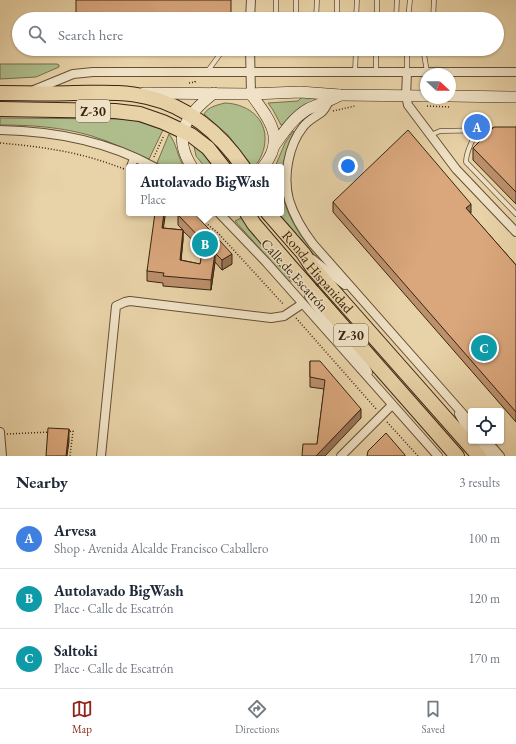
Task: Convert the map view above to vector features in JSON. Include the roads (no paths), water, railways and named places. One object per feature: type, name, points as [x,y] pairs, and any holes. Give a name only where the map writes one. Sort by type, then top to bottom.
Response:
[{"type":"highway","name":"Z-30","points":[[0,93],[120,93],[147,97],[179,108],[190,115],[217,135],[241,164]]},
{"type":"highway","name":"Z-30","points":[[0,110],[122,112],[140,114],[163,122],[198,140],[208,148],[221,164]]},
{"type":"highway","name":"Ronda Hispanidad","points":[[249,216],[290,266],[457,456]]},
{"type":"highway","name":"Ronda Hispanidad","points":[[271,216],[303,253],[313,268],[479,456]]},
{"type":"main road","points":[[120,93],[251,94],[300,92],[407,101],[420,98]]},
{"type":"main road","points":[[190,164],[185,154],[182,131],[190,115],[202,102],[214,93]]},
{"type":"main road","points":[[251,94],[271,122],[274,134],[274,146]]},
{"type":"main road","points":[[265,164],[274,146],[288,126],[302,114],[316,106],[329,102],[340,95]]},
{"type":"main road","points":[[456,100],[468,96],[516,97]]},
{"type":"street","points":[[250,12],[251,0]]},
{"type":"street","points":[[250,56],[251,94]]},
{"type":"street","points":[[235,73],[250,61]]},
{"type":"street","points":[[456,73],[516,72]]},
{"type":"street","points":[[27,93],[55,80],[80,73],[420,73]]},
{"type":"street","points":[[407,73],[407,101],[430,135],[456,169],[516,232]]},
{"type":"street","points":[[456,93],[468,96]]},
{"type":"street","name":"Calle de Escatrón","points":[[329,102],[323,111],[311,118],[302,128],[293,144],[287,168],[289,199],[297,219],[309,238],[468,420]]},
{"type":"street","points":[[0,130],[29,131],[78,139],[101,145],[147,164]]},
{"type":"street","points":[[132,164],[134,158]]},
{"type":"street","name":"Calle de Escatrón","points":[[222,216],[266,262],[438,456]]},
{"type":"street","name":"Calle de Escatrón","points":[[303,253],[337,280],[356,292]]},
{"type":"street","name":"Ronda Hispanidad","points":[[290,266],[318,309],[360,358],[378,388]]},
{"type":"street","points":[[101,456],[116,306],[130,301],[271,318],[284,316],[302,304]]},
{"type":"street","points":[[453,402],[468,428]]},
{"type":"street","points":[[341,456],[349,452],[381,415],[392,405]]},
{"type":"street","points":[[2,456],[3,433]]},
{"type":"street","points":[[481,444],[491,456]]},
{"type":"street","points":[[490,444],[500,456]]},
{"type":"street","name":"Calle de Escatrón","points":[[429,446],[442,456]]},
{"type":"lane","points":[[276,0],[276,12]]},
{"type":"lane","points":[[296,0],[296,12]]},
{"type":"lane","points":[[316,12],[317,0]]},
{"type":"lane","points":[[337,0],[337,12]]},
{"type":"lane","points":[[356,12],[357,0]]},
{"type":"lane","points":[[377,0],[377,12]]},
{"type":"lane","points":[[396,12],[397,0]]},
{"type":"lane","points":[[409,12],[410,0]]},
{"type":"lane","points":[[433,12],[434,0]]},
{"type":"lane","points":[[207,72],[219,56]]},
{"type":"lane","points":[[355,72],[356,56]]},
{"type":"lane","points":[[376,56],[376,72]]},
{"type":"lane","points":[[407,56],[407,73]]},
{"type":"lane","points":[[424,56],[426,68]]},
{"type":"lane","points":[[475,130],[475,135],[466,154],[466,162],[516,214]]},
{"type":"lane","points":[[430,135],[440,131],[502,130]]},
{"type":"place","name":"Arvesa","points":[[477,127]]},
{"type":"place","name":"Autolavado BigWash","points":[[205,244]]},
{"type":"place","name":"Saltoki","points":[[484,348]]}]
